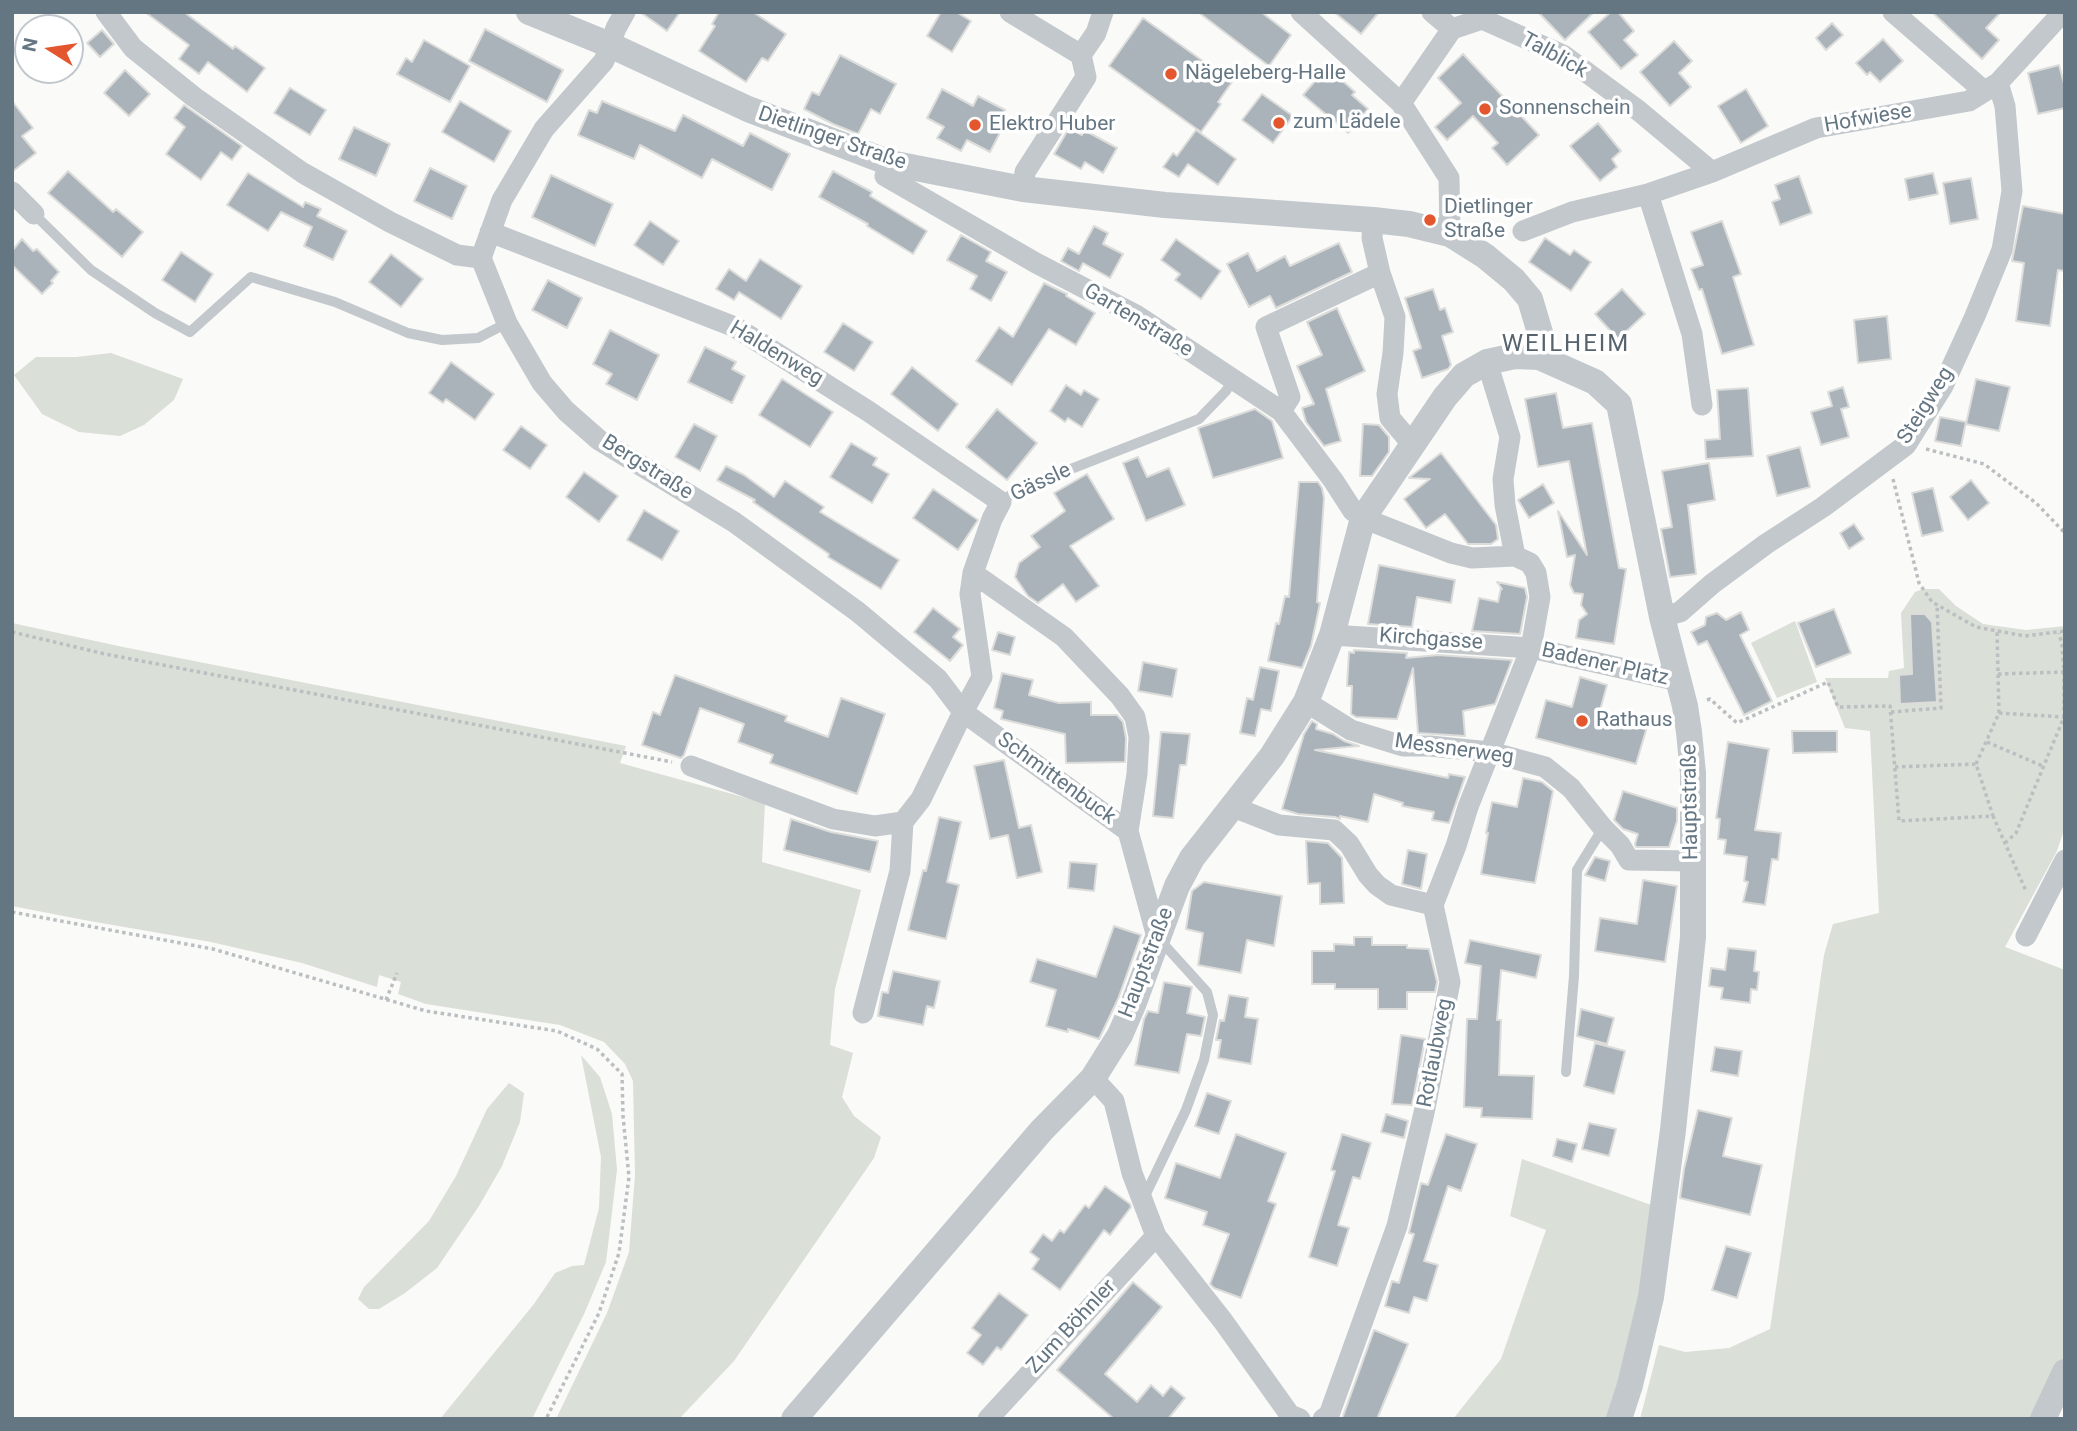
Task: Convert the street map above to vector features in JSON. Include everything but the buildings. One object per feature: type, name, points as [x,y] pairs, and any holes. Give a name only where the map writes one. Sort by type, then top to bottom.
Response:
[{"type":"street","points":[[106,12],[133,48],[194,97],[303,173],[390,222],[457,255],[481,258],[502,200],[544,129],[604,61],[625,12]]},
{"type":"street","name":"Dietlinger Straße","points":[[529,12],[610,45],[748,109],[890,163],[1023,189],[1165,205],[1373,219],[1450,234],[1485,256],[1514,280],[1530,299],[1541,336],[1539,357]]},
{"type":"street","points":[[1010,12],[1081,55],[1086,77],[1025,172],[1023,189]]},
{"type":"street","points":[[1081,55],[1096,33],[1103,12]]},
{"type":"street","points":[[1301,12],[1401,103],[1449,178],[1450,234]]},
{"type":"street","points":[[1401,103],[1452,29],[1432,12]]},
{"type":"street","points":[[1893,12],[1991,87]]},
{"type":"street","name":"Hofwiese","points":[[1523,231],[1572,212],[1648,194],[1712,172],[1816,128],[1969,101],[1991,87],[2063,12]]},
{"type":"street","name":"Talblick","points":[[1452,29],[1482,19],[1563,55],[1639,111],[1712,172]]},
{"type":"street","name":"Steigweg","points":[[1662,617],[1681,612],[1712,584],[1766,544],[1888,460],[1906,445],[1943,386],[2001,250],[2012,191],[2005,106],[1991,87]]},
{"type":"street","name":"Gartenstraße","points":[[890,163],[885,176],[1036,263],[1136,315],[1281,411],[1333,480],[1353,512],[1363,518]]},
{"type":"street","points":[[12,192],[34,214]]},
{"type":"street","points":[[1648,194],[1692,334],[1702,405]]},
{"type":"street","points":[[1373,219],[1372,237],[1380,273],[1395,317],[1387,394],[1390,418],[1412,444]]},
{"type":"street","name":"Haldenweg","points":[[490,232],[734,327],[868,411],[1001,502]]},
{"type":"street","name":"Bergstraße","points":[[481,258],[507,323],[542,383],[566,411],[599,440],[734,522],[846,604],[938,679],[962,712]]},
{"type":"street","points":[[1281,411],[1290,397],[1266,327],[1380,273]]},
{"type":"street","name":"Hauptstraße","points":[[794,1419],[1042,1130],[1093,1078],[1120,1035],[1177,886],[1192,858],[1272,756],[1306,702],[1332,635],[1363,518],[1445,397],[1464,375],[1487,362],[1515,356],[1539,357],[1595,382],[1619,404],[1662,617],[1682,694],[1693,772],[1693,937],[1673,1130],[1651,1297],[1619,1419]]},
{"type":"street","points":[[1487,362],[1510,437],[1503,479],[1515,556]]},
{"type":"street","name":"Gässle","points":[[962,712],[982,677],[970,594],[973,573],[992,519],[1001,502]]},
{"type":"street","points":[[1233,807],[1279,825],[1334,831],[1349,844],[1377,885],[1391,895],[1433,905],[1531,648],[1540,597],[1536,573],[1530,563],[1515,556],[1472,558],[1451,553],[1363,518]]},
{"type":"street","points":[[973,573],[1064,637],[1120,696],[1135,717],[1139,737],[1128,831]]},
{"type":"street","name":"Kirchgasse","points":[[1332,635],[1531,648]]},
{"type":"street","name":"Badener Platz","points":[[1531,648],[1682,694]]},
{"type":"street","name":"Messnerweg","points":[[1306,702],[1351,730],[1403,746],[1490,752],[1545,766],[1571,788],[1620,845],[1629,860],[1693,862]]},
{"type":"street","points":[[863,1013],[900,871],[902,822],[921,799],[962,712]]},
{"type":"street","name":"Schmittenbuck","points":[[962,712],[1128,831],[1157,937]]},
{"type":"street","points":[[691,766],[834,819],[875,826],[902,822]]},
{"type":"street","points":[[2026,936],[2065,860]]},
{"type":"street","name":"Rotlaubweg","points":[[1323,1419],[1329,1415],[1397,1226],[1424,1114],[1450,982],[1433,905]]},
{"type":"street","points":[[1093,1078],[1114,1101],[1132,1173],[1156,1236],[1223,1321],[1290,1415],[1300,1419]]},
{"type":"street","name":"Zum Böhnler","points":[[988,1419],[1156,1236]]},
{"type":"street","points":[[2043,1419],[2065,1372]]},
{"type":"lane","points":[[34,214],[91,270],[155,313],[190,331],[251,277],[335,302],[408,332],[442,340],[478,338],[507,323]]},
{"type":"lane","name":"Gässle","points":[[1001,502],[1017,490],[1199,419],[1226,391],[1233,379]]},
{"type":"lane","points":[[1566,1072],[1574,976],[1577,870],[1603,828]]},
{"type":"lane","points":[[1142,1202],[1186,1110],[1204,1060],[1213,1015],[1207,992],[1157,937]]},
{"type":"path","points":[[1906,445],[1984,464],[2036,503],[2065,533]]},
{"type":"path","points":[[1888,460],[1919,583],[1932,602],[1976,627],[2025,636],[2065,631]]},
{"type":"path","points":[[1891,712],[1941,708],[1937,604]]},
{"type":"path","points":[[1997,631],[1999,713],[1976,764],[1993,816],[2037,915]]},
{"type":"path","points":[[12,632],[105,654],[691,766]]},
{"type":"path","points":[[2005,843],[2016,833],[2064,717],[2064,672],[2059,633]]},
{"type":"path","points":[[1998,674],[2064,672]]},
{"type":"path","points":[[1682,694],[1710,699],[1737,723],[1828,682],[1838,708],[1890,705],[1899,821],[1993,816]]},
{"type":"path","points":[[1999,713],[2064,717]]},
{"type":"path","points":[[1987,742],[2045,766]]},
{"type":"path","points":[[1895,767],[1976,764]]},
{"type":"path","points":[[12,912],[213,949],[426,1011],[557,1031],[597,1049],[622,1074],[629,1177],[620,1253],[599,1313],[546,1419]]},
{"type":"path","points":[[386,1000],[397,974]]},
{"type":"shaded area","points":[[111,353],[183,379],[174,400],[144,425],[120,436],[79,432],[42,414],[14,375],[36,357],[76,357]]},
{"type":"shaded area","points":[[1939,589],[1956,606],[1983,624],[2026,630],[2065,626],[2065,827],[2057,851],[2005,947],[2065,970],[2065,1357],[2035,1419],[1640,1419],[1659,1345],[1685,1352],[1729,1348],[1770,1329],[1824,955],[1833,924],[1879,913],[1870,731],[1845,728],[1825,678],[1888,678],[1889,671],[1904,668],[1901,613],[1915,592]]},
{"type":"shaded area","points":[[1795,621],[1817,682],[1777,698],[1751,643]]},
{"type":"shaded area","points":[[12,623],[626,746],[620,763],[765,803],[762,862],[861,890],[835,989],[830,1045],[853,1053],[842,1097],[854,1116],[881,1137],[874,1158],[734,1361],[679,1419],[556,1419],[607,1313],[629,1252],[635,1175],[633,1081],[625,1064],[604,1042],[560,1025],[426,1004],[398,994],[401,982],[379,975],[377,987],[302,963],[211,942],[12,906]]},
{"type":"shaded area","points":[[581,1055],[600,1077],[612,1114],[617,1170],[606,1262],[585,1312],[532,1419],[440,1419],[534,1304],[555,1273],[572,1266],[584,1265],[599,1208],[601,1157]]},
{"type":"shaded area","points":[[509,1083],[524,1093],[520,1122],[502,1166],[479,1206],[437,1268],[379,1309],[369,1309],[358,1299],[364,1287],[429,1221],[456,1176],[487,1109]]},
{"type":"shaded area","points":[[1522,1159],[1654,1206],[1631,1338],[1610,1419],[1453,1419],[1501,1359],[1546,1230],[1510,1216]]},
{"type":"place","name":"Nägeleberg-Halle","points":[[1171,74]]},
{"type":"place","name":"Sonnenschein","points":[[1485,109]]},
{"type":"place","name":"zum Lädele","points":[[1279,123]]},
{"type":"place","name":"Elektro Huber","points":[[975,125]]},
{"type":"place","name":"Dietlinger Straße","points":[[1430,220]]},
{"type":"place","name":"Rathaus","points":[[1582,721]]},
{"type":"district","name":"WEILHEIM","points":[[1566,345]]}]
